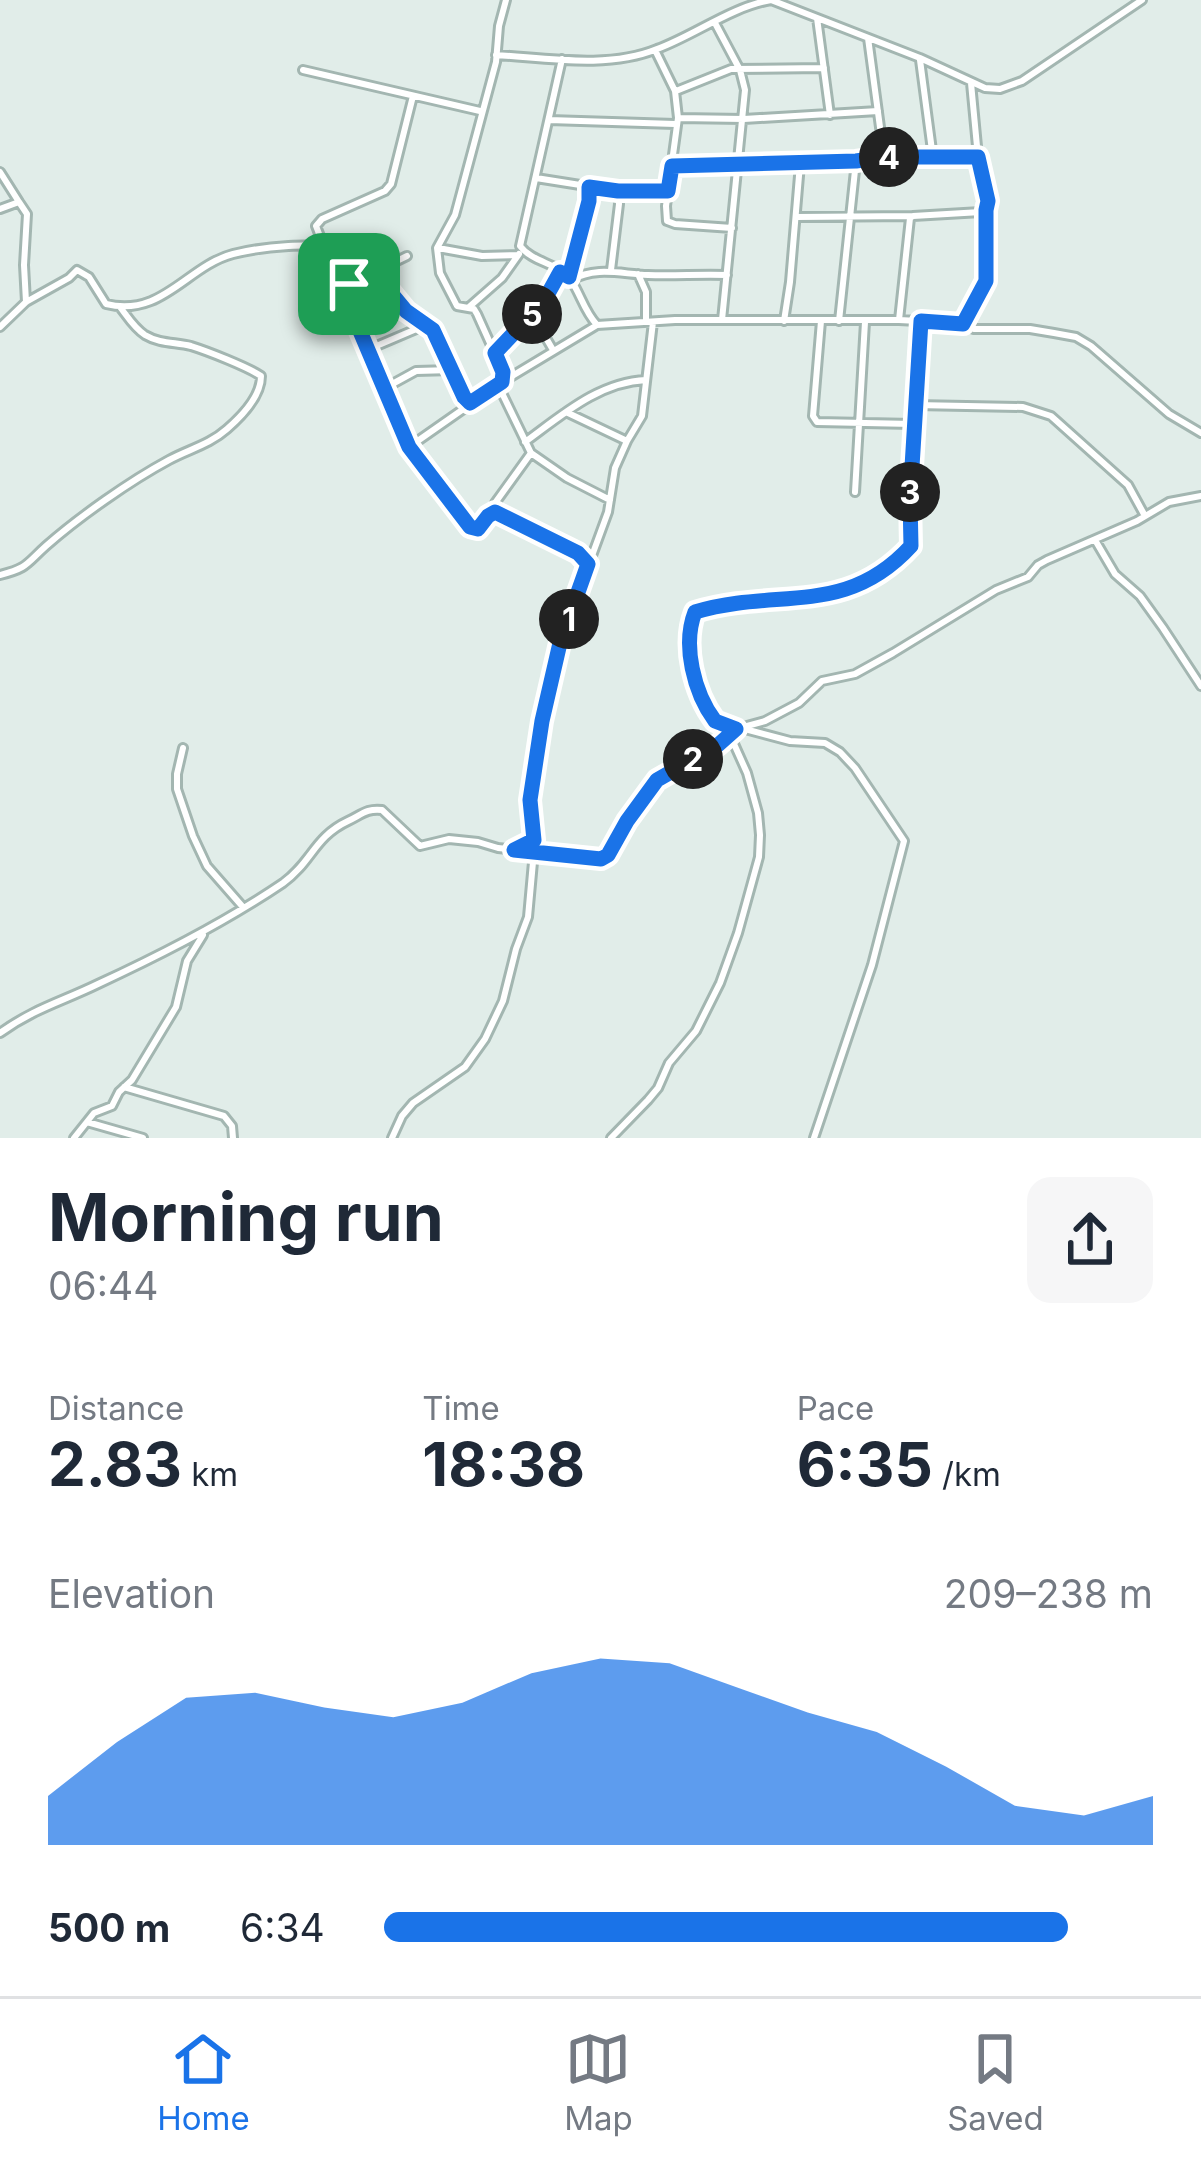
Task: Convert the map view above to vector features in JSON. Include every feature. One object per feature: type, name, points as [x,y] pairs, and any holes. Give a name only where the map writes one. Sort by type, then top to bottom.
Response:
[{"type":"street","points":[[506,0],[482,112],[455,214],[437,248],[437,263],[460,308],[477,314],[503,372],[502,393],[531,453],[610,500]]},
{"type":"street","points":[[496,55],[628,58],[771,0],[985,88],[1000,89],[1012,86],[1142,0]]},
{"type":"street","points":[[817,18],[830,115]]},
{"type":"street","points":[[715,23],[746,90],[722,320]]},
{"type":"street","points":[[868,38],[884,157]]},
{"type":"street","points":[[656,50],[676,91],[666,206],[670,224],[732,228]]},
{"type":"street","points":[[920,58],[933,158]]},
{"type":"street","points":[[469,308],[502,278],[520,253],[562,59]]},
{"type":"street","points":[[676,91],[731,69],[824,68]]},
{"type":"street","points":[[303,70],[482,112]]},
{"type":"street","points":[[963,324],[986,281],[988,201],[970,80]]},
{"type":"street","points":[[349,284],[337,278],[317,223],[391,184],[413,96]]},
{"type":"street","points":[[549,120],[677,121],[878,111]]},
{"type":"street","points":[[672,166],[978,157]]},
{"type":"street","points":[[839,321],[856,161]]},
{"type":"street","points":[[784,321],[800,163]]},
{"type":"street","points":[[0,172],[27,214],[26,302]]},
{"type":"street","points":[[536,178],[618,191],[668,191]]},
{"type":"street","points":[[570,279],[589,187]]},
{"type":"street","points":[[611,270],[618,191]]},
{"type":"street","points":[[0,208],[19,202]]},
{"type":"street","points":[[796,218],[986,210]]},
{"type":"street","points":[[899,320],[913,216]]},
{"type":"street","points":[[0,327],[26,302],[77,271],[89,277],[106,304],[136,306],[163,296],[226,256],[296,246],[355,245]]},
{"type":"street","points":[[437,248],[482,256],[520,253],[560,272],[570,279],[597,325]]},
{"type":"street","points":[[349,284],[407,256]]},
{"type":"street","points":[[570,279],[611,270],[727,274]]},
{"type":"street","points":[[495,353],[544,301],[560,272]]},
{"type":"street","points":[[371,273],[406,311],[428,324],[470,403]]},
{"type":"street","points":[[392,1138],[412,1103],[465,1067],[498,1016],[528,917],[534,851],[530,800],[542,721],[560,643],[608,512],[615,468],[642,416],[649,321],[646,292],[638,274]]},
{"type":"street","points":[[349,284],[346,298],[409,447],[470,527],[478,529],[495,512]]},
{"type":"street","points":[[0,575],[28,566],[47,545],[167,461],[210,442],[256,396],[262,381],[258,373],[187,344],[148,337],[120,307]]},
{"type":"street","points":[[532,314],[553,350]]},
{"type":"street","points":[[409,447],[502,382],[597,325],[649,321],[899,320],[1076,337],[1169,414],[1201,433]]},
{"type":"street","points":[[820,321],[813,416],[818,422],[914,424]]},
{"type":"street","points":[[814,1138],[872,965],[904,841],[840,752],[825,743],[733,732],[715,721],[692,666],[692,616],[701,609],[843,592],[895,563],[912,541],[910,499],[921,321]]},
{"type":"street","points":[[855,492],[865,322]]},
{"type":"street","points":[[367,350],[428,324]]},
{"type":"street","points":[[385,388],[416,371],[452,370]]},
{"type":"street","points":[[525,442],[614,384],[646,380]]},
{"type":"street","points":[[915,405],[1023,407],[1051,416],[1128,485],[1145,516]]},
{"type":"street","points":[[566,412],[627,441]]},
{"type":"street","points":[[495,512],[495,503],[531,453]]},
{"type":"street","points":[[0,1033],[44,1006],[204,934],[289,878],[329,831],[375,808],[388,814],[420,846],[449,839],[601,859],[657,780],[733,732],[787,710],[822,681],[861,671],[996,590],[1028,577],[1038,565],[1174,500],[1201,496]]},
{"type":"street","points":[[495,512],[578,553],[588,564]]},
{"type":"street","points":[[1095,540],[1115,574],[1140,596],[1201,686]]},
{"type":"street","points":[[611,1138],[658,1088],[669,1063],[696,1031],[721,982],[738,933],[759,857],[760,835],[758,813],[733,732]]},
{"type":"street","points":[[183,748],[177,789],[193,836],[207,866],[242,906]]},
{"type":"street","points":[[514,850],[534,840]]},
{"type":"street","points":[[74,1138],[98,1109],[112,1106],[132,1080],[176,1007],[188,961],[204,934]]},
{"type":"street","points":[[124,1088],[224,1116],[232,1126],[233,1138]]},
{"type":"street","points":[[87,1122],[143,1138]]},
{"type":"route","points":[[978,157],[988,201],[986,281],[963,324],[921,321],[911,546],[878,575],[843,592],[695,612],[692,666],[700,693],[715,721],[736,729],[718,745],[657,780],[601,859],[514,850],[534,840],[530,800],[542,721],[560,643],[588,564],[578,553],[495,512],[478,529],[470,527],[409,447],[346,298],[349,284],[371,273],[377,276],[406,311],[428,324],[470,403],[502,382],[495,353],[544,301],[560,272],[569,277],[589,187],[668,191],[672,166],[978,157]]}]
